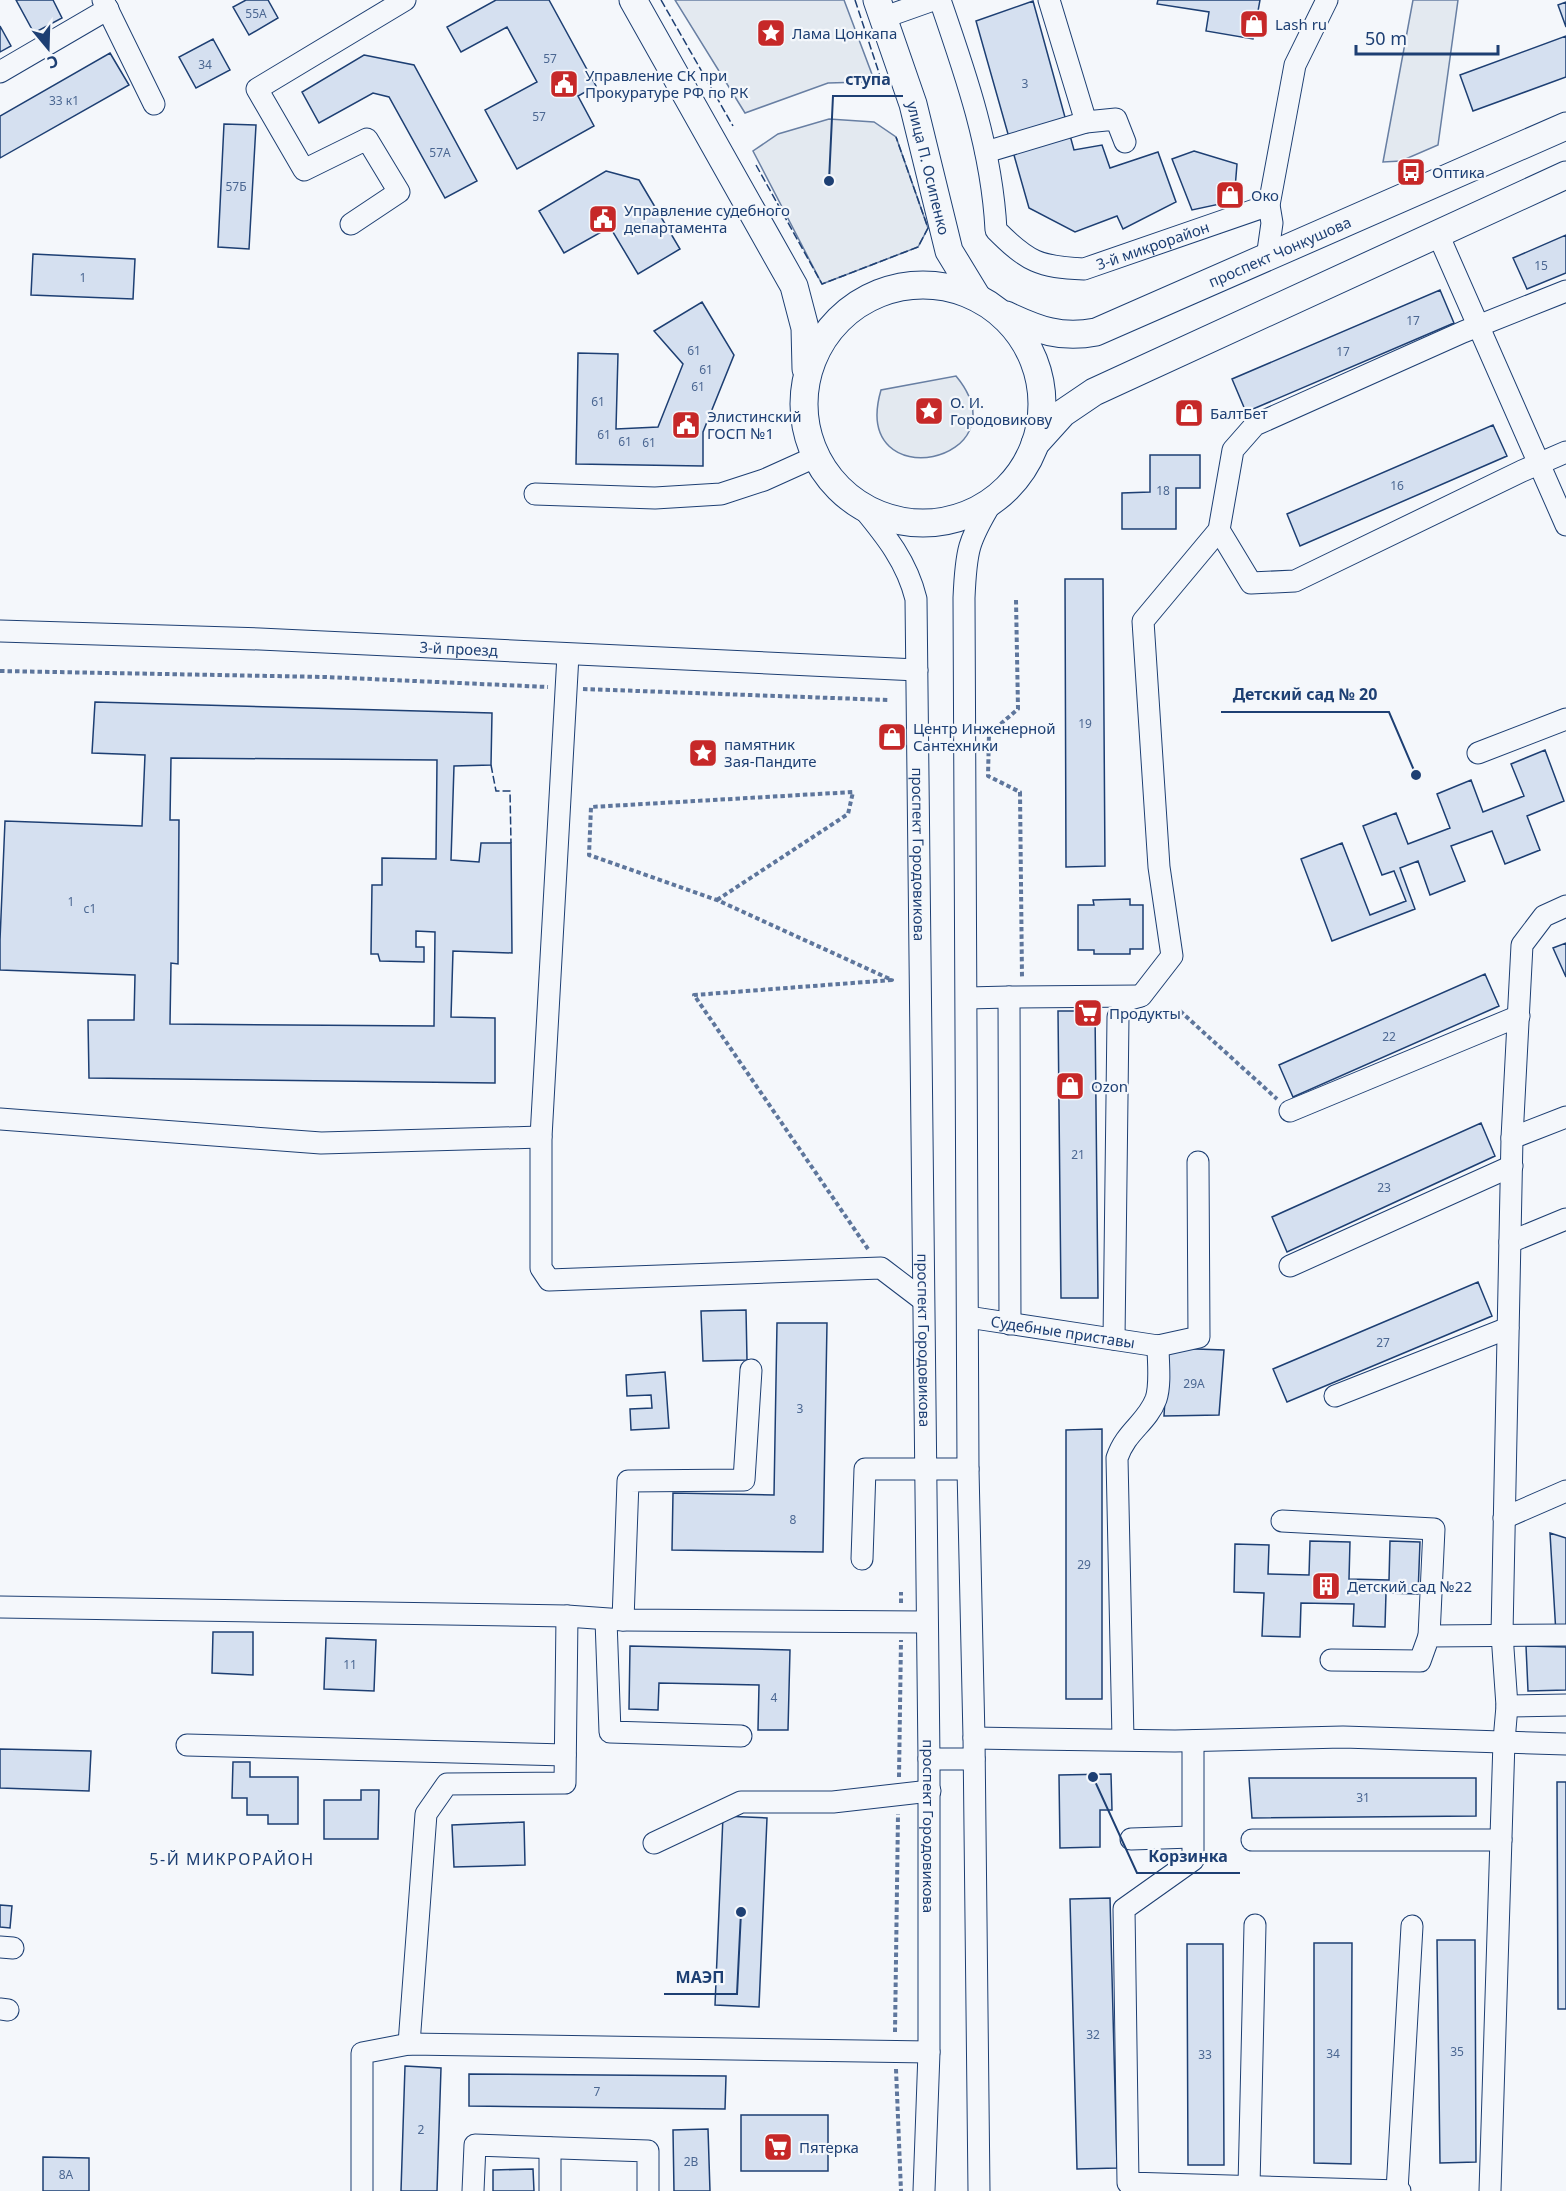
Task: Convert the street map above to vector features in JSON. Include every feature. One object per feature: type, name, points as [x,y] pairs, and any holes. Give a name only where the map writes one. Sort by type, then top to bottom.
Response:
[{"type":"main road","points":[[633,0],[794,286],[805,328],[804,417],[815,457],[835,485],[862,507],[894,520],[929,523],[963,516],[993,500],[1018,475],[1035,445],[1063,413],[1095,392],[1437,232],[1566,175]]},
{"type":"main road","name":"улица П. Осипенко","points":[[881,9],[913,104],[949,251],[984,303]]},
{"type":"main road","name":"проспект Чонкушова","points":[[806,376],[823,338],[846,313],[876,294],[909,285],[944,286],[1033,327],[1075,337],[1096,332],[1566,126]]},
{"type":"main road","points":[[984,303],[1005,317],[1026,345],[1039,377],[1042,411],[1035,445]]},
{"type":"street","points":[[351,224],[399,192],[367,140],[304,170],[257,89],[405,0]]},
{"type":"street","points":[[881,9],[933,0]]},
{"type":"street","name":"3-й микрорайон","points":[[940,0],[966,74],[986,152],[994,192],[996,230],[1019,254],[1052,267],[1084,268],[1269,205]]},
{"type":"street","points":[[1049,0],[1086,122]]},
{"type":"street","points":[[1267,258],[1272,223],[1269,205],[1295,65],[1327,0]]},
{"type":"street","points":[[0,72],[106,4],[154,104]]},
{"type":"street","points":[[986,152],[1086,122],[1116,119],[1125,142]]},
{"type":"street","points":[[1437,232],[1480,327],[1537,465],[1566,525]]},
{"type":"street","points":[[1114,1339],[1118,1017],[1127,1000],[1141,996],[1172,956],[1159,867],[1143,621],[1219,530],[1233,450],[1255,425],[1463,332],[1566,291]]},
{"type":"street","points":[[1219,530],[1251,583],[1296,581],[1566,452]]},
{"type":"street","points":[[534,494],[655,498],[721,494],[764,480],[815,457]]},
{"type":"street","points":[[978,2191],[974,1738],[968,1469],[967,998],[963,738],[966,558],[972,535],[993,500]]},
{"type":"street","name":"проспект Городовикова","points":[[862,507],[891,542],[910,574],[916,599],[922,1300],[930,1791],[929,2052],[924,2191]]},
{"type":"street","name":"3-й проезд","points":[[0,631],[260,639],[917,670]]},
{"type":"street","points":[[568,655],[541,1137],[542,1268],[549,1280],[881,1268],[922,1300]]},
{"type":"street","points":[[1478,753],[1566,719]]},
{"type":"street","points":[[1490,2191],[1507,1706],[1502,1634],[1512,1138],[1522,945],[1544,916],[1566,906]]},
{"type":"street","points":[[967,998],[1141,996]]},
{"type":"street","points":[[1009,997],[1010,1324]]},
{"type":"street","points":[[1290,1111],[1519,1016]]},
{"type":"street","points":[[1512,1138],[1566,1117]]},
{"type":"street","points":[[0,1119],[321,1143],[541,1137]]},
{"type":"street","points":[[1123,1739],[1117,1458],[1122,1441],[1148,1414],[1157,1397],[1158,1346],[1199,1337],[1198,1162]]},
{"type":"street","points":[[1290,1266],[1512,1166]]},
{"type":"street","points":[[1510,1242],[1566,1219]]},
{"type":"street","name":"Судебные приставы","points":[[968,1317],[1158,1346]]},
{"type":"street","points":[[1335,1396],[1508,1328]]},
{"type":"street","points":[[741,1736],[610,1732],[614,1620],[628,1481],[744,1480],[751,1370]]},
{"type":"street","points":[[862,1559],[866,1469],[968,1469]]},
{"type":"street","points":[[1504,1518],[1566,1491]]},
{"type":"street","points":[[1282,1521],[1434,1528],[1429,1636],[1420,1661],[1331,1660]]},
{"type":"street","points":[[0,1607],[567,1616],[614,1620],[927,1622]]},
{"type":"street","points":[[409,2044],[426,1814],[447,1784],[565,1783],[567,1616]]},
{"type":"street","points":[[1429,1636],[1566,1635]]},
{"type":"street","points":[[1507,1706],[1566,1705]]},
{"type":"street","points":[[974,1738],[1193,1741],[1343,1737],[1566,1744]]},
{"type":"street","points":[[1193,1741],[1192,1860],[1124,1909],[1128,2183],[1142,2187],[1249,2186],[1397,2191],[1412,1926]]},
{"type":"street","points":[[188,1745],[565,1755]]},
{"type":"street","points":[[929,1759],[974,1759]]},
{"type":"street","points":[[654,1843],[741,1802],[833,1802],[930,1791]]},
{"type":"street","points":[[1131,1839],[1192,1838]]},
{"type":"street","points":[[1252,1840],[1501,1840]]},
{"type":"street","points":[[1249,2186],[1255,1925]]},
{"type":"street","points":[[362,2191],[363,2053],[409,2044],[929,2052]]},
{"type":"street","points":[[473,2191],[475,2145],[648,2151],[648,2191]]},
{"type":"street","points":[[550,2148],[550,2191]]},
{"type":"path","points":[[1009,997],[1022,978],[1020,792],[988,776],[989,735],[1018,709],[1016,600]]},
{"type":"path","points":[[0,671],[326,677],[888,700]]},
{"type":"path","points":[[717,900],[848,814],[853,792],[591,807],[588,855],[717,900],[892,980],[694,995],[881,1268]]},
{"type":"path","points":[[1180,1011],[1290,1111]]},
{"type":"path","points":[[901,1592],[895,2052],[901,2191]]},
{"type":"shaded area","points":[[675,0],[844,0],[873,77],[863,82],[828,83],[745,113]]},
{"type":"shaded area","points":[[1413,0],[1458,0],[1438,145],[1401,161],[1383,162]]},
{"type":"shaded area","points":[[829,119],[874,122],[896,137],[928,228],[918,247],[822,284],[753,151],[778,134]]},
{"type":"shaded area","points":[[956,376],[972,406],[970,430],[955,447],[933,457],[909,457],[889,446],[878,425],[881,390]]},
{"type":"building","points":[[16,0],[53,0],[62,18],[34,33]]},
{"type":"building","points":[[246,0],[268,0],[278,18],[249,35],[233,7]]},
{"type":"building","name":"Управление СК при Прокуратуре РФ по РК","points":[[496,0],[549,0],[596,86],[578,96],[594,126],[517,169],[485,110],[537,82],[507,27],[461,52],[447,27]]},
{"type":"building","points":[[1158,0],[1260,0],[1253,39],[1206,31],[1209,12],[1157,4]]},
{"type":"building","points":[[1033,1],[1074,150],[1102,145],[1110,168],[1158,152],[1176,202],[1123,229],[1117,216],[1075,232],[1029,208],[976,21]]},
{"type":"building","points":[[1566,2],[1566,27],[1558,5]]},
{"type":"building","points":[[773,25],[779,28],[782,34],[779,40],[773,43],[767,40],[764,34],[767,28]]},
{"type":"building","points":[[0,26],[11,46],[0,52]]},
{"type":"building","points":[[1566,36],[1566,77],[1473,111],[1460,75]]},
{"type":"building","points":[[213,39],[230,70],[196,88],[179,57]]},
{"type":"building","points":[[110,53],[129,85],[0,158],[0,116]]},
{"type":"building","points":[[364,55],[414,65],[477,181],[445,198],[389,97],[373,93],[319,123],[302,92]]},
{"type":"building","points":[[224,124],[256,125],[249,249],[218,247]]},
{"type":"building","points":[[1194,151],[1237,164],[1234,201],[1192,210],[1172,159]]},
{"type":"building","name":"Управление судебного департамента","points":[[606,171],[639,180],[680,249],[638,274],[610,227],[564,253],[539,211]]},
{"type":"building","points":[[1566,235],[1566,273],[1527,289],[1513,258]]},
{"type":"building","points":[[33,254],[135,259],[133,299],[31,295]]},
{"type":"building","points":[[1440,290],[1454,323],[1246,412],[1232,379]]},
{"type":"building","points":[[702,302],[734,355],[703,432],[703,466],[576,464],[578,353],[618,354],[616,429],[658,427],[683,364],[654,331]]},
{"type":"building","name":"БалтБет","points":[[1178,403],[1200,403],[1200,423],[1178,424]]},
{"type":"building","points":[[1493,425],[1507,456],[1300,546],[1287,514]]},
{"type":"building","points":[[1150,455],[1200,455],[1200,488],[1176,488],[1176,529],[1122,529],[1122,493],[1150,492]]},
{"type":"building","points":[[1065,579],[1103,579],[1105,866],[1066,867]]},
{"type":"building","points":[[95,702],[492,713],[491,765],[454,766],[451,860],[479,862],[481,843],[511,843],[512,953],[453,951],[451,1017],[495,1018],[495,1083],[89,1078],[88,1020],[134,1020],[135,975],[0,970],[0,940],[5,821],[142,826],[145,755],[92,753]],"holes":[[[171,758],[437,760],[436,859],[382,858],[382,885],[372,885],[371,954],[378,954],[380,961],[424,962],[424,947],[416,947],[416,931],[435,932],[434,1026],[170,1024],[171,963],[178,964],[179,820],[170,820]]]},
{"type":"building","points":[[1545,750],[1564,801],[1527,816],[1540,850],[1505,864],[1492,831],[1451,846],[1465,881],[1430,895],[1418,861],[1400,868],[1415,909],[1332,941],[1301,859],[1342,843],[1370,915],[1406,901],[1394,871],[1382,875],[1363,826],[1396,813],[1408,844],[1450,828],[1437,794],[1471,780],[1483,812],[1524,796],[1511,764]]},
{"type":"building","points":[[1130,899],[1130,905],[1143,905],[1143,949],[1130,949],[1130,954],[1094,954],[1094,950],[1078,950],[1078,905],[1094,905],[1093,900]]},
{"type":"building","points":[[1566,943],[1566,977],[1553,948]]},
{"type":"building","points":[[1485,974],[1499,1006],[1293,1097],[1279,1065]]},
{"type":"building","points":[[1058,1011],[1095,1011],[1098,1298],[1061,1298]]},
{"type":"building","points":[[1481,1123],[1495,1156],[1287,1252],[1272,1217]]},
{"type":"building","points":[[1478,1282],[1492,1316],[1287,1402],[1273,1369]]},
{"type":"building","points":[[746,1310],[747,1360],[703,1361],[701,1311]]},
{"type":"building","points":[[777,1323],[827,1323],[823,1552],[672,1550],[673,1493],[774,1495]]},
{"type":"building","points":[[1168,1348],[1224,1350],[1219,1415],[1164,1416]]},
{"type":"building","points":[[665,1372],[669,1428],[631,1430],[630,1409],[652,1408],[651,1395],[627,1396],[626,1375]]},
{"type":"building","points":[[1102,1429],[1102,1699],[1066,1699],[1066,1430]]},
{"type":"building","points":[[1550,1533],[1566,1538],[1566,1634],[1556,1634]]},
{"type":"building","name":"Детский сад №22","points":[[1310,1541],[1350,1542],[1349,1579],[1389,1580],[1390,1541],[1420,1542],[1418,1594],[1386,1593],[1385,1627],[1353,1626],[1354,1604],[1301,1603],[1300,1637],[1262,1636],[1264,1593],[1234,1592],[1235,1544],[1269,1545],[1268,1574],[1309,1575]]},
{"type":"building","points":[[213,1632],[253,1632],[253,1675],[212,1673]]},
{"type":"building","points":[[326,1638],[376,1640],[374,1691],[324,1689]]},
{"type":"building","points":[[630,1646],[790,1650],[788,1730],[758,1730],[759,1685],[659,1683],[658,1710],[629,1709]]},
{"type":"building","points":[[1526,1646],[1566,1647],[1566,1690],[1528,1691]]},
{"type":"building","points":[[0,1749],[91,1751],[89,1791],[0,1788]]},
{"type":"building","points":[[233,1762],[250,1762],[250,1777],[298,1777],[298,1824],[268,1824],[268,1815],[247,1815],[247,1798],[232,1798]]},
{"type":"building","points":[[1111,1774],[1112,1810],[1100,1810],[1100,1847],[1060,1848],[1059,1775]]},
{"type":"building","points":[[1249,1778],[1476,1778],[1476,1816],[1252,1818]]},
{"type":"building","points":[[1557,1782],[1566,1782],[1566,2009],[1558,2009]]},
{"type":"building","points":[[361,1790],[379,1790],[378,1839],[324,1839],[324,1800],[361,1800]]},
{"type":"building","points":[[723,1816],[767,1818],[759,2007],[715,2005]]},
{"type":"building","points":[[524,1822],[525,1865],[454,1867],[452,1825]]},
{"type":"building","points":[[1110,1898],[1117,2168],[1077,2169],[1070,1899]]},
{"type":"building","points":[[0,1905],[12,1906],[10,1928],[0,1927]]},
{"type":"building","points":[[1437,1940],[1475,1940],[1476,2162],[1440,2163]]},
{"type":"building","points":[[1314,1943],[1352,1943],[1351,2164],[1314,2163]]},
{"type":"building","points":[[1187,1944],[1223,1944],[1224,2165],[1188,2165]]},
{"type":"building","points":[[405,2066],[441,2068],[437,2191],[401,2191]]},
{"type":"building","points":[[469,2074],[726,2076],[725,2109],[469,2106]]},
{"type":"building","points":[[741,2115],[828,2115],[828,2171],[741,2171]]},
{"type":"building","points":[[708,2129],[710,2191],[674,2191],[673,2130]]},
{"type":"building","points":[[43,2157],[89,2158],[89,2191],[43,2191]]},
{"type":"building","points":[[533,2169],[534,2191],[493,2191],[493,2170]]},
{"type":"fence","points":[[661,0],[733,126]]},
{"type":"fence","points":[[855,0],[882,82]]},
{"type":"fence","points":[[756,165],[822,284],[918,247],[928,228],[896,137]]},
{"type":"fence","points":[[491,765],[496,791],[510,791],[511,843]]},
{"type":"place","name":"Lash ru","points":[[1254,24]]},
{"type":"place","name":"Лама Цонкапа","points":[[771,33]]},
{"type":"place","name":"Управление СК при Прокуратуре РФ по РК","points":[[564,84]]},
{"type":"place","name":"Оптика","points":[[1411,172]]},
{"type":"place","name":"ступа","points":[[829,181]]},
{"type":"place","name":"Око","points":[[1230,195]]},
{"type":"place","name":"Управление судебного департамента","points":[[603,219]]},
{"type":"place","name":"О. И. Городовикову","points":[[929,411]]},
{"type":"place","name":"БалтБет","points":[[1189,413]]},
{"type":"place","name":"Элистинский ГОСП №1","points":[[686,425]]},
{"type":"place","name":"Центр Инженерной Сантехники","points":[[892,737]]},
{"type":"place","name":"памятник Зая-Пандите","points":[[703,753]]},
{"type":"place","name":"Детский сад № 20","points":[[1416,775]]},
{"type":"place","name":"Продукты","points":[[1088,1013]]},
{"type":"place","name":"Ozon","points":[[1070,1086]]},
{"type":"place","name":"Детский сад №22","points":[[1326,1586]]},
{"type":"place","name":"Корзинка","points":[[1093,1777]]},
{"type":"place","name":"МАЭП","points":[[741,1912]]},
{"type":"place","name":"Пятерка","points":[[778,2147]]},
{"type":"district","name":"5-Й МИКРОРАЙОН","points":[[232,1859]]}]
